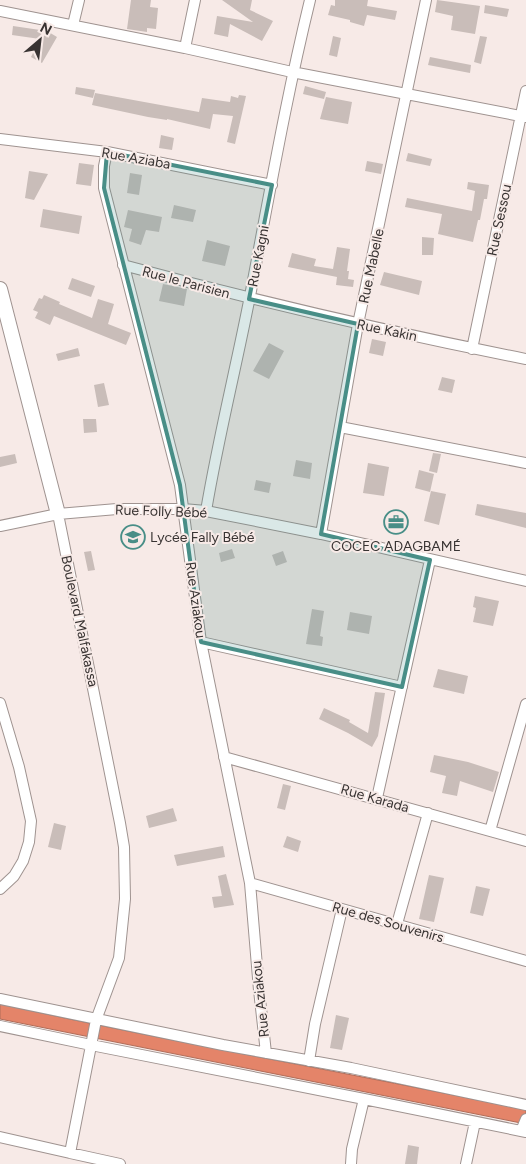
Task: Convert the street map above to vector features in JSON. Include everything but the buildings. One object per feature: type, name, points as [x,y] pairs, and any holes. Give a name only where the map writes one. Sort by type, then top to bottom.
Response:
[{"type":"street","points":[[74,25],[79,0]]},
{"type":"street","points":[[185,48],[194,0]]},
{"type":"street","name":"Rue Kagni","points":[[206,511],[214,461],[272,185],[292,72],[310,0]]},
{"type":"street","name":"Rue Mabelle","points":[[321,534],[358,324],[426,0]]},
{"type":"street","points":[[0,10],[292,72],[523,117]]},
{"type":"street","name":"Rue Sessou","points":[[472,348],[523,117],[526,91]]},
{"type":"street","name":"Rue Aziaba","points":[[0,139],[107,152],[272,185]]},
{"type":"street","name":"Rue Aziakou","points":[[107,152],[104,166],[104,188],[180,485],[202,642],[250,882],[258,990],[266,1053]]},
{"type":"street","name":"Rue le Parisien","points":[[123,265],[249,299]]},
{"type":"street","name":"Boulevard Malfakassa","points":[[0,289],[58,514],[104,733],[122,831],[125,899],[119,958],[96,1020],[70,1153]]},
{"type":"street","name":"Rue Kakin","points":[[249,299],[526,359]]},
{"type":"street","points":[[340,426],[526,463]]},
{"type":"street","name":"Rue Folly Bébé","points":[[0,526],[58,514],[117,509],[206,511],[321,534],[526,581]]},
{"type":"street","points":[[377,798],[430,560]]},
{"type":"street","points":[[202,642],[402,687]]},
{"type":"street","points":[[0,703],[19,767],[32,821],[29,842],[23,861],[14,876],[0,889]]},
{"type":"street","points":[[490,831],[526,704]]},
{"type":"street","name":"Rue Karada","points":[[224,757],[526,841]]},
{"type":"street","points":[[396,924],[428,813]]},
{"type":"street","name":"Rue des Souvenirs","points":[[250,882],[526,961]]},
{"type":"street","points":[[308,1061],[342,909]]},
{"type":"street","points":[[0,999],[96,1020],[526,1105]]},
{"type":"street","points":[[0,1026],[524,1132],[526,1119]]},
{"type":"street","points":[[351,1164],[352,1149],[364,1099]]},
{"type":"street","points":[[466,1164],[475,1122]]},
{"type":"street","points":[[0,1137],[120,1164]]},
{"type":"highlighted area","points":[[107,152],[272,185],[249,299],[358,324],[321,534],[430,560],[402,687],[201,642],[180,485],[104,188]]},
{"type":"shaded area","points":[[0,1004],[131,1032],[526,1110],[526,1124],[0,1019]]},
{"type":"place","name":"COCEC ADAGBAMÉ","points":[[396,522]]},
{"type":"place","name":"Lycée Fally Bébé","points":[[133,537]]}]
